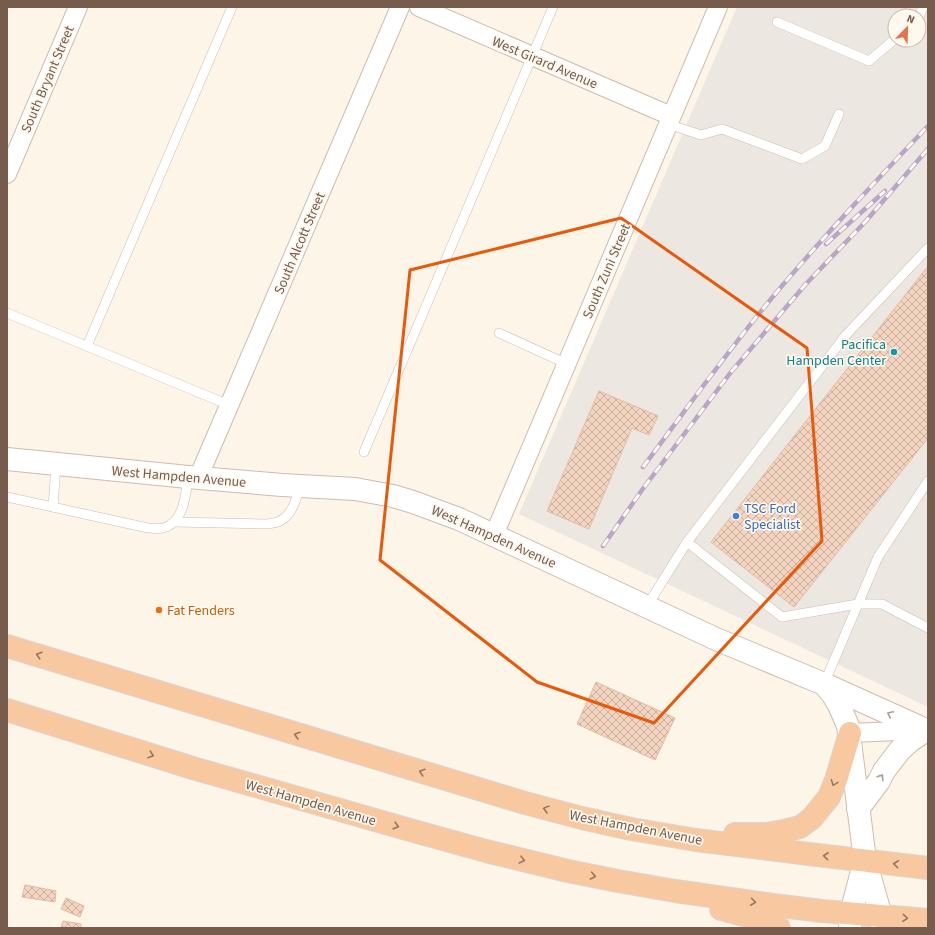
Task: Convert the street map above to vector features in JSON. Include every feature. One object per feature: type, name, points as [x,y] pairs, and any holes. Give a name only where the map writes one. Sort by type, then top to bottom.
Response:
[{"type":"highway","name":"West Hampden Avenue","points":[[7,646],[525,803],[589,820],[696,840],[928,868]]},
{"type":"highway","name":"West Hampden Avenue","points":[[7,710],[203,771],[486,851],[568,871],[675,891],[822,911],[850,920],[882,922],[928,920]]},
{"type":"highway","points":[[7,719],[113,743]]},
{"type":"highway","points":[[666,835],[766,834],[800,827],[812,818],[829,797],[836,780],[850,733]]},
{"type":"highway","points":[[618,881],[748,916],[779,928]]},
{"type":"street","name":"South Bryant Street","points":[[7,174],[78,7]]},
{"type":"street","name":"South Alcott Street","points":[[193,478],[229,405],[400,7]]},
{"type":"street","name":"West Girard Avenue","points":[[419,7],[532,56],[670,120]]},
{"type":"street","name":"South Zuni Street","points":[[494,535],[718,7]]},
{"type":"street","name":"West Hampden Avenue","points":[[7,459],[193,478],[355,489],[393,496],[446,514],[494,535],[716,639],[824,684],[927,730]]},
{"type":"street","points":[[824,684],[839,705],[850,733],[865,860],[882,922]]},
{"type":"street","points":[[850,733],[927,730]]},
{"type":"street","points":[[858,809],[900,750],[910,741],[927,730]]},
{"type":"street","points":[[850,920],[865,860]]},
{"type":"lane","points":[[87,346],[232,7]]},
{"type":"lane","points":[[364,452],[553,7]]},
{"type":"lane","points":[[777,22],[868,61],[887,46]]},
{"type":"lane","points":[[670,120],[701,135],[722,129],[802,159],[825,146],[839,114]]},
{"type":"lane","points":[[647,606],[687,542],[846,335],[928,248]]},
{"type":"lane","points":[[7,313],[229,405]]},
{"type":"lane","points":[[499,333],[567,364]]},
{"type":"lane","points":[[53,507],[56,464]]},
{"type":"lane","points":[[7,497],[148,528],[163,528],[174,522],[182,509],[193,478]]},
{"type":"lane","points":[[824,684],[878,557],[928,481]]},
{"type":"lane","points":[[174,522],[267,524],[279,522],[289,514],[295,505],[300,486]]},
{"type":"lane","points":[[687,542],[782,617],[858,604],[882,604],[928,628]]},
{"type":"highlighted area","points":[[621,218],[807,348],[822,541],[654,723],[537,682],[380,560],[410,270]]},
{"type":"shaded area","points":[[737,7],[928,7],[928,707],[519,514]]},
{"type":"building","name":"Pacifica Hampden Center","points":[[928,266],[928,438],[794,607],[711,542]]},
{"type":"building","points":[[599,391],[658,416],[649,435],[632,428],[589,529],[547,511]]},
{"type":"building","points":[[596,682],[675,718],[655,760],[577,724]]},
{"type":"building","points":[[25,885],[56,891],[55,902],[22,897]]},
{"type":"building","points":[[66,898],[84,906],[80,917],[61,909]]},
{"type":"building","points":[[63,921],[81,924],[81,928],[61,928]]},
{"type":"railway","points":[[643,467],[754,319],[828,233],[928,126]]},
{"type":"railway","points":[[603,546],[642,490],[731,372],[805,285],[866,221],[928,149]]},
{"type":"railway","points":[[826,244],[885,191]]},
{"type":"place","name":"Pacifica Hampden Center","points":[[894,352]]},
{"type":"place","name":"TSC Ford Specialist","points":[[736,516]]},
{"type":"place","name":"Fat Fenders","points":[[159,610]]}]
